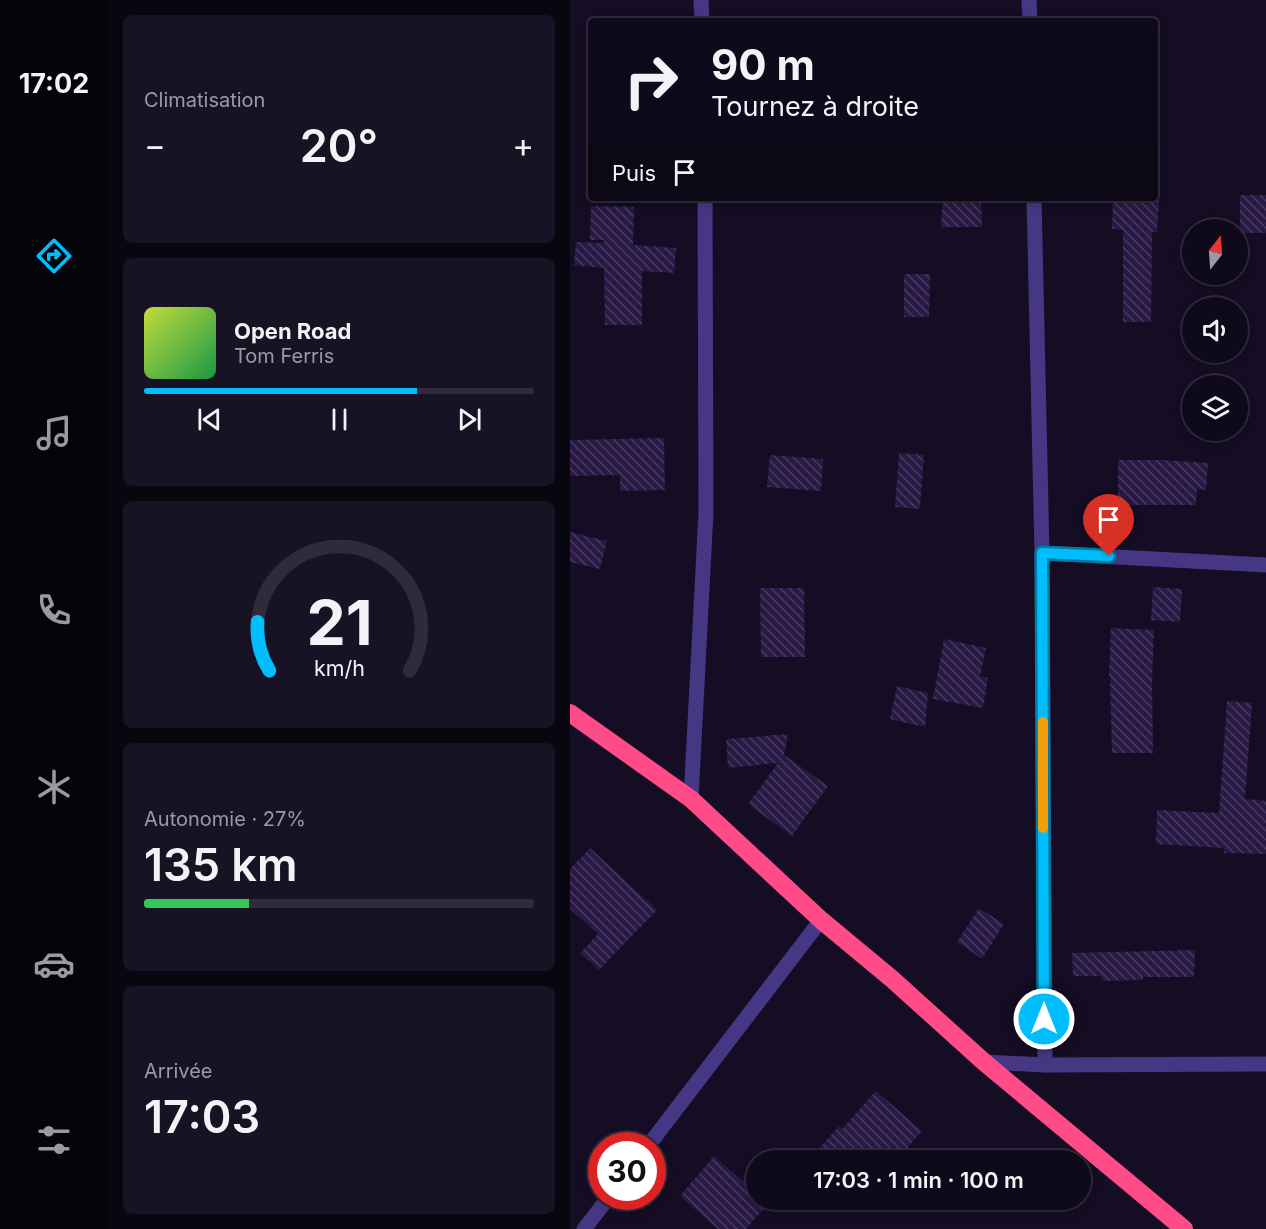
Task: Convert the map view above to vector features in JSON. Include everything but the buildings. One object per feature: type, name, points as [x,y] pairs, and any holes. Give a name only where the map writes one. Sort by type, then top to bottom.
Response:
[{"type":"highway","points":[[570,713],[692,799],[821,920],[892,979],[984,1062],[1184,1229]]},
{"type":"street","points":[[701,0],[702,18]]},
{"type":"street","points":[[1029,0],[1030,18]]},
{"type":"street","points":[[692,799],[706,512],[705,201]]},
{"type":"street","points":[[1034,201],[1042,553],[1045,1065]]},
{"type":"street","points":[[1042,553],[1266,565]]},
{"type":"street","points":[[659,1132],[821,920]]},
{"type":"street","points":[[984,1062],[1045,1065],[1266,1064]]},
{"type":"street","points":[[584,1229],[599,1210]]},
{"type":"slow traffic","points":[[1043,722],[1043,828]]},
{"type":"route","points":[[1044,1019],[1042,553],[1109,556]]}]
